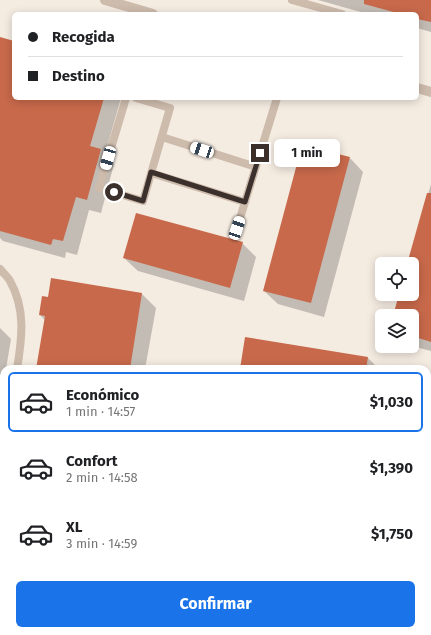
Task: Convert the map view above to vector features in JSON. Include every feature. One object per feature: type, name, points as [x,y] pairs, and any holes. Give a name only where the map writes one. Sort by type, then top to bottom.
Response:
[{"type":"street","points":[[104,0],[146,12]]},
{"type":"street","points":[[419,89],[431,92]]},
{"type":"lane","points":[[292,0],[335,12]]},
{"type":"lane","points":[[125,100],[99,188],[143,201],[170,108],[143,100]]},
{"type":"lane","points":[[237,228],[276,100]]},
{"type":"lane","points":[[162,137],[256,167]]},
{"type":"lane","points":[[151,172],[245,202]]},
{"type":"lane","points":[[0,270],[10,280],[21,314],[22,342],[18,365]]},
{"type":"building","points":[[364,0],[431,0],[431,22],[419,19],[419,12],[394,12],[364,4]]},
{"type":"building","points":[[0,37],[12,40],[12,100],[103,100],[90,146],[101,149],[87,200],[76,197],[63,241],[53,239],[51,245],[0,231]]},
{"type":"building","points":[[302,145],[350,157],[311,303],[263,291]]},
{"type":"building","points":[[427,193],[431,193],[431,342],[419,338],[419,309],[395,309],[397,301],[419,301],[419,257],[409,257]]},
{"type":"building","points":[[136,213],[243,242],[230,288],[123,258]]},
{"type":"building","points":[[51,278],[142,293],[131,365],[37,365],[45,316],[39,315],[42,296],[48,297]]},
{"type":"building","points":[[245,337],[368,357],[367,365],[241,365]]},
{"type":"route","points":[[114,192],[143,201],[151,172],[245,202],[260,153]]}]
